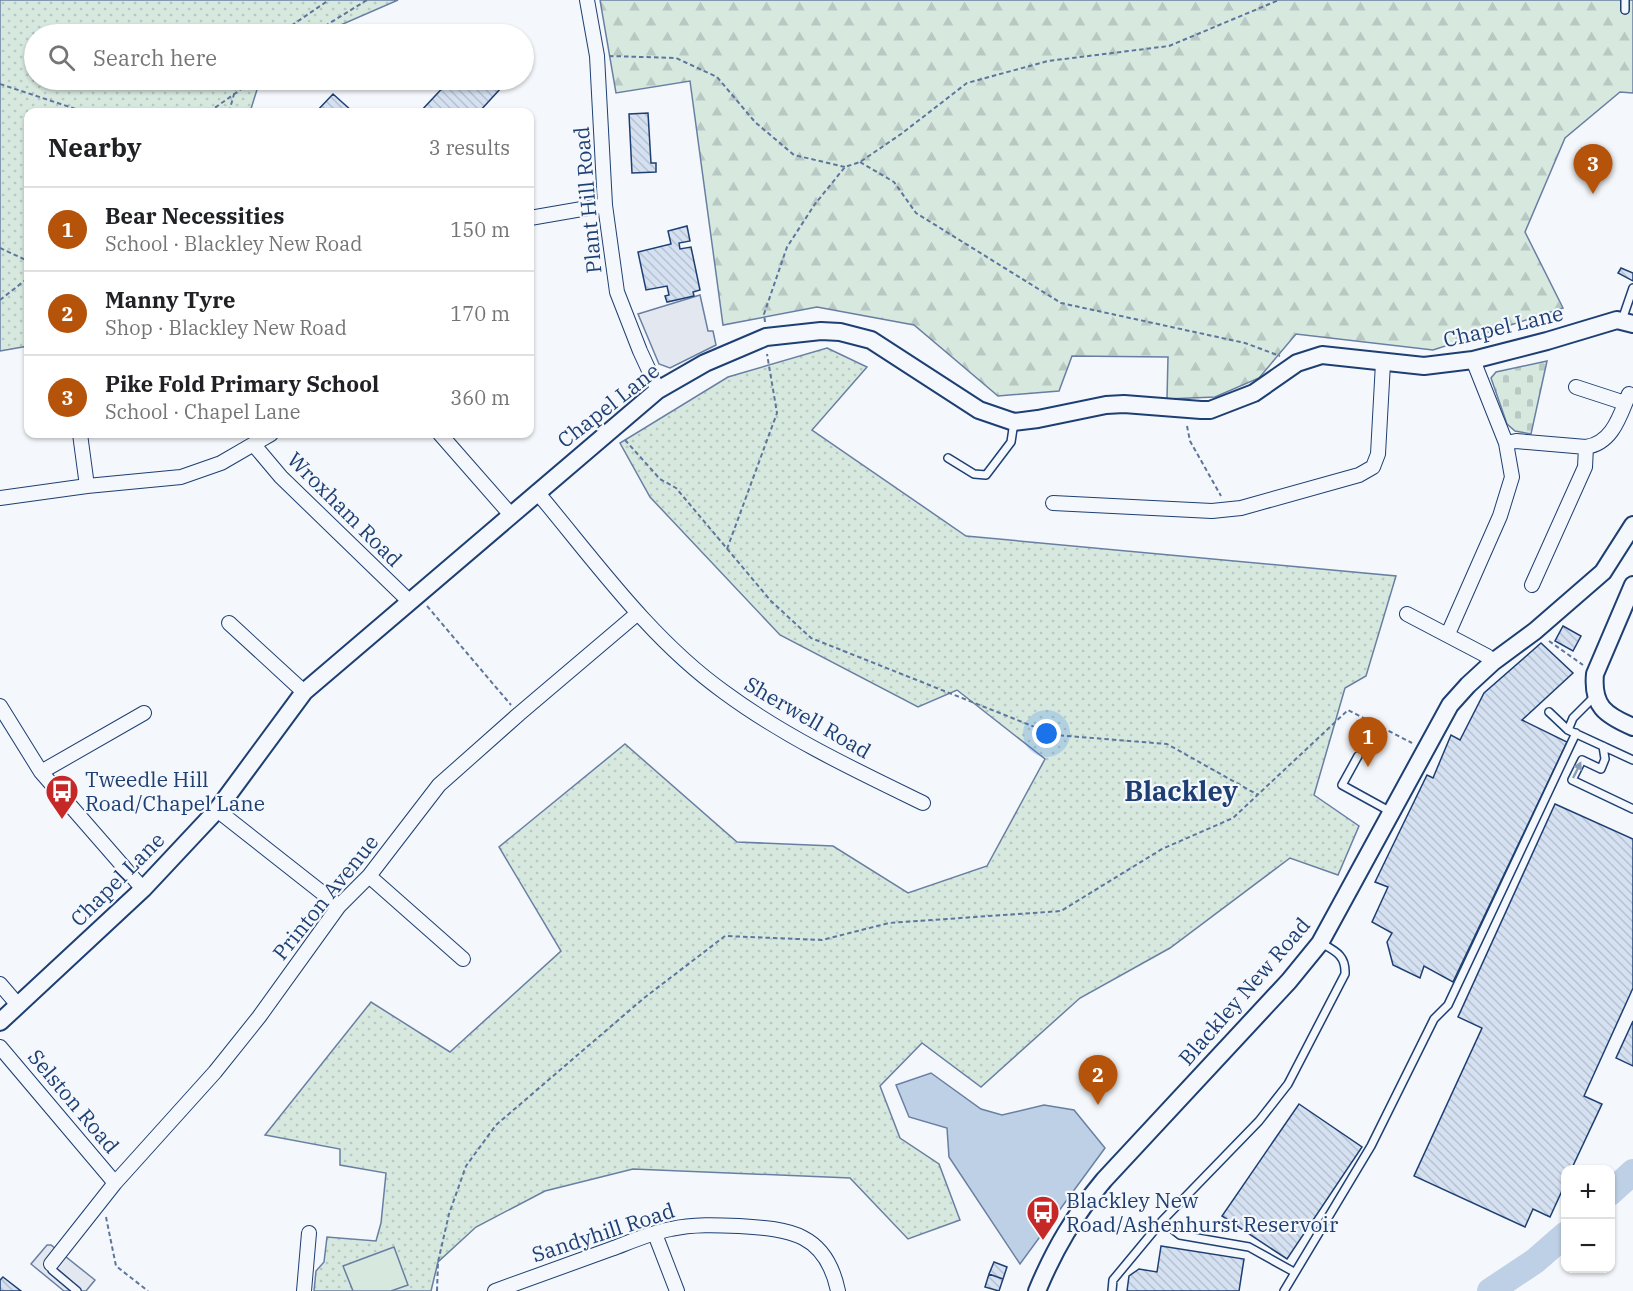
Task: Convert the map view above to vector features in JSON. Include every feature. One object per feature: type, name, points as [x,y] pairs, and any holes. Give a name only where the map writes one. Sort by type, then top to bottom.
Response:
[{"type":"street","name":"Plant Hill Road","points":[[586,0],[597,56],[605,205],[617,292],[658,390]]},
{"type":"street","points":[[534,217],[605,205]]},
{"type":"street","name":"Chapel Lane","points":[[0,1022],[143,889],[217,810],[304,692],[614,426],[658,390],[705,363],[766,337],[821,331],[840,332],[871,340],[974,407],[1014,422],[1106,405],[1124,404],[1210,410],[1246,397],[1262,389],[1297,363],[1322,355],[1424,366],[1473,360],[1628,322]]},
{"type":"street","points":[[1448,634],[1500,516],[1512,477],[1506,443],[1473,360]]},
{"type":"street","points":[[1053,503],[1212,510],[1241,508],[1359,475],[1373,467],[1377,454],[1383,363]]},
{"type":"street","points":[[1506,443],[1547,442],[1586,447],[1596,446],[1609,436],[1627,398],[1576,387]]},
{"type":"street","points":[[81,438],[87,486]]},
{"type":"street","points":[[0,498],[87,486],[181,477],[222,463],[265,438]]},
{"type":"street","points":[[444,438],[511,515]]},
{"type":"street","name":"Wroxham Road","points":[[254,445],[281,477],[413,598]]},
{"type":"street","points":[[1532,585],[1585,467],[1586,447]]},
{"type":"street","name":"Sherwell Road","points":[[537,492],[638,614],[722,691],[768,722],[843,764],[923,803]]},
{"type":"street","name":"Blackley New Road","points":[[1037,1291],[1062,1236],[1081,1208],[1104,1180],[1289,981],[1320,943],[1450,705],[1493,663],[1603,572],[1633,525]]},
{"type":"street","points":[[1633,585],[1595,674],[1598,702],[1620,721],[1633,727]]},
{"type":"street","name":"Printon Avenue","points":[[51,1264],[115,1183],[214,1072],[259,1017],[339,906],[369,876],[439,785],[638,614]]},
{"type":"street","points":[[1407,614],[1487,656],[1493,663]]},
{"type":"street","points":[[229,623],[304,692]]},
{"type":"street","points":[[0,706],[41,772],[143,889]]},
{"type":"street","points":[[41,772],[144,713]]},
{"type":"street","points":[[217,810],[339,906]]},
{"type":"street","points":[[369,876],[463,959]]},
{"type":"street","points":[[0,984],[18,1005]]},
{"type":"street","name":"Selston Road","points":[[0,1047],[115,1183]]},
{"type":"street","name":"Sandyhill Road","points":[[495,1291],[655,1234],[692,1225],[766,1228],[793,1232],[816,1246],[826,1258],[838,1291]]},
{"type":"street","points":[[304,1291],[309,1233]]},
{"type":"street","points":[[655,1234],[677,1291]]},
{"type":"lane","points":[[1625,0],[1625,10]]},
{"type":"lane","points":[[1628,322],[1633,288]]},
{"type":"lane","points":[[948,458],[974,474],[986,475],[1011,442],[1014,422]]},
{"type":"lane","points":[[1568,730],[1573,718],[1598,702]]},
{"type":"lane","points":[[1549,712],[1568,730],[1633,760]]},
{"type":"lane","points":[[1284,1291],[1371,1146],[1434,1019],[1448,1005],[1576,734]]},
{"type":"lane","points":[[1603,746],[1605,759],[1600,769],[1582,760],[1572,780],[1633,809]]},
{"type":"lane","points":[[1358,756],[1342,785],[1391,812]]},
{"type":"lane","points":[[1112,1291],[1113,1280],[1162,1221],[1259,1121],[1288,1084],[1344,974],[1344,959],[1340,954],[1320,943]]},
{"type":"lane","points":[[1162,1221],[1180,1235],[1249,1247],[1294,1272]]},
{"type":"lane","points":[[51,1264],[52,1270],[77,1291]]},
{"type":"path","points":[[294,24],[329,0]]},
{"type":"path","points":[[328,24],[367,0]]},
{"type":"path","points":[[597,56],[676,58],[717,78],[755,122],[794,155],[845,166],[860,162],[901,134],[967,83],[1048,61],[1169,46],[1279,0]]},
{"type":"path","points":[[0,84],[73,108]]},
{"type":"path","points":[[230,108],[236,90]]},
{"type":"path","points":[[215,108],[242,90]]},
{"type":"path","points":[[860,162],[894,182],[916,213],[1061,303],[1245,343],[1297,363]]},
{"type":"path","points":[[727,549],[777,413],[768,368],[764,314],[787,247],[815,204],[845,166]]},
{"type":"path","points":[[0,248],[24,259]]},
{"type":"path","points":[[0,300],[24,281]]},
{"type":"path","points":[[1187,409],[1190,441],[1221,496],[1241,508]]},
{"type":"path","points":[[614,426],[660,479],[676,488],[771,601],[811,638],[1055,735],[1167,744],[1258,795]]},
{"type":"path","points":[[413,598],[519,714]]},
{"type":"path","points":[[1534,631],[1595,674]]},
{"type":"path","points":[[437,1291],[438,1262],[449,1214],[466,1166],[496,1125],[644,998],[725,936],[822,940],[889,923],[1061,911],[1162,849],[1233,818],[1348,710],[1425,750]]},
{"type":"path","points":[[102,1200],[116,1266],[148,1291]]},
{"type":"green space","points":[[0,0],[398,0],[343,24],[24,24],[24,90],[257,90],[251,108],[24,108],[24,347],[0,351]]},
{"type":"green space","points":[[600,0],[1633,0],[1633,93],[1620,92],[1565,138],[1525,232],[1563,308],[1433,350],[1296,334],[1259,378],[1215,397],[1167,399],[1168,357],[1072,356],[1059,391],[998,396],[914,325],[817,307],[723,325],[690,81],[616,93]]},
{"type":"green space","points":[[827,348],[867,367],[812,430],[966,536],[1396,576],[1366,676],[1345,688],[1314,795],[1359,826],[1338,875],[1290,858],[1170,948],[1080,998],[981,1087],[922,1043],[880,1086],[900,1138],[939,1164],[960,1220],[908,1239],[850,1178],[633,1169],[545,1191],[476,1227],[438,1262],[431,1291],[314,1291],[316,1271],[324,1262],[327,1237],[376,1241],[381,1223],[386,1173],[340,1165],[340,1149],[265,1135],[371,1002],[450,1052],[561,951],[499,847],[625,744],[737,842],[833,846],[908,893],[987,866],[1045,759],[957,690],[918,707],[780,635],[650,497],[620,443],[728,377]]},
{"type":"green space","points":[[1547,361],[1531,434],[1515,431],[1507,424],[1491,378],[1496,372]]},
{"type":"green space","points":[[394,1247],[408,1285],[391,1291],[353,1291],[343,1266]]},
{"type":"shaded area","points":[[700,295],[708,331],[713,331],[716,345],[670,368],[659,364],[638,314]]},
{"type":"shaded area","points":[[47,1245],[51,1245],[95,1280],[86,1291],[64,1291],[31,1264]]},
{"type":"water","points":[[931,1073],[981,1109],[1002,1115],[1044,1105],[1074,1110],[1105,1148],[1020,1264],[949,1157],[947,1128],[909,1117],[896,1085]]},
{"type":"building","points":[[441,90],[499,90],[483,108],[424,108]]},
{"type":"building","points":[[333,94],[349,108],[320,108]]},
{"type":"building","points":[[648,113],[651,163],[656,163],[656,172],[632,173],[629,114]]},
{"type":"building","points":[[687,226],[690,241],[679,243],[680,249],[691,247],[700,290],[693,292],[694,296],[667,302],[665,296],[669,295],[667,286],[646,290],[638,252],[671,244],[668,231]]},
{"type":"building","points":[[1621,268],[1633,273],[1633,281],[1618,273]]},
{"type":"building","points":[[1563,626],[1581,636],[1573,651],[1555,641]]},
{"type":"building","points":[[1541,643],[1573,673],[1522,720],[1567,742],[1453,982],[1424,966],[1420,978],[1393,965],[1387,942],[1392,933],[1372,922],[1388,887],[1375,882],[1427,775],[1433,778],[1451,735],[1460,740],[1484,693]]},
{"type":"building","points":[[1555,804],[1633,839],[1633,988],[1584,1096],[1602,1104],[1573,1165],[1561,1165],[1561,1193],[1550,1217],[1533,1209],[1525,1227],[1414,1176],[1482,1028],[1458,1017]]},
{"type":"building","points":[[1633,1021],[1633,1066],[1616,1058]]},
{"type":"building","points":[[1299,1104],[1362,1147],[1287,1259],[1222,1216]]},
{"type":"building","points":[[1161,1246],[1244,1259],[1239,1291],[1127,1291],[1129,1276],[1139,1269],[1157,1272]]},
{"type":"building","points":[[994,1262],[1007,1267],[1003,1279],[989,1274]]},
{"type":"building","points":[[989,1274],[1003,1279],[999,1291],[985,1287]]},
{"type":"building","points":[[3,1277],[21,1291],[0,1291],[0,1280]]},
{"type":"waterway","points":[[1615,1188],[1633,1172]]},
{"type":"waterway","points":[[1490,1291],[1535,1261],[1561,1238]]},
{"type":"place","name":"Pike Fold Primary School","points":[[1593,194]]},
{"type":"place","name":"Bear Necessities","points":[[1368,767]]},
{"type":"place","name":"Tweedle Hill Road/Chapel Lane","points":[[62,820]]},
{"type":"place","name":"Manny Tyre","points":[[1098,1105]]},
{"type":"place","name":"Blackley New Road/Ashenhurst Reservoir","points":[[1043,1241]]},
{"type":"district","name":"Blackley","points":[[1181,790]]}]
